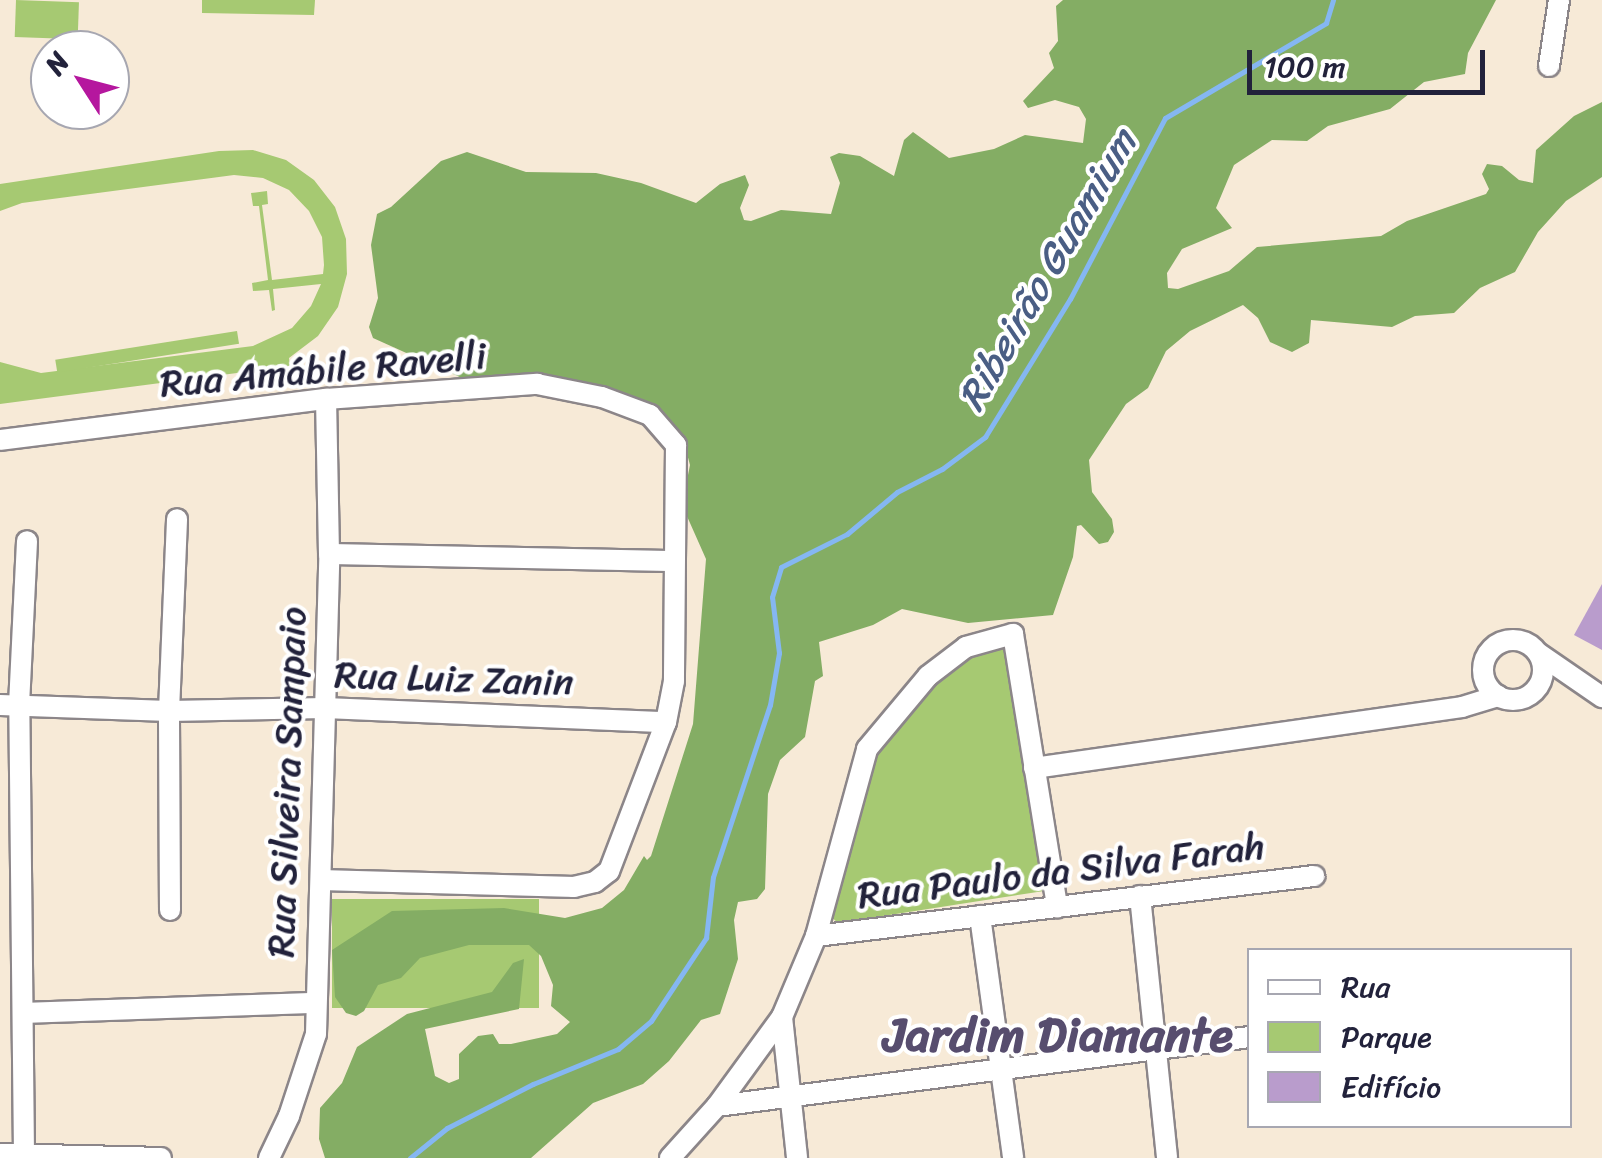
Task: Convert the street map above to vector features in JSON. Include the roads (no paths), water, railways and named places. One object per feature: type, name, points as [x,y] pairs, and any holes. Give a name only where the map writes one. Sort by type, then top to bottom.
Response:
[{"type":"street","points":[[1548,66],[1559,0]]},
{"type":"street","name":"Rua Amábile Ravelli","points":[[0,440],[326,399],[536,384],[602,397],[650,415],[676,445],[672,561]]},
{"type":"street","name":"Rua Silveira Sampaio","points":[[269,1158],[289,1116],[316,1034],[330,554],[326,399]]},
{"type":"street","points":[[170,910],[169,711],[178,519]]},
{"type":"street","points":[[24,1154],[25,1013],[9,705],[27,541]]},
{"type":"street","points":[[321,880],[574,887],[595,882],[609,871],[666,722],[674,682],[672,561],[330,554]]},
{"type":"street","points":[[670,1158],[717,1106],[782,1017],[816,936],[867,749],[928,676],[966,647],[1013,634],[1057,907]]},
{"type":"street","points":[[1462,707],[1484,676],[1488,653],[1504,641],[1523,641],[1581,686],[1602,696]]},
{"type":"street","points":[[1532,693],[1544,670],[1538,653]]},
{"type":"street","points":[[1484,676],[1498,696]]},
{"type":"street","points":[[1034,768],[1462,707],[1498,696],[1515,700],[1532,693],[1581,686]]},
{"type":"street","name":"Rua Luiz Zanin","points":[[9,705],[169,711],[325,708],[666,722]]},
{"type":"street","name":"Rua Paulo da Silva Farah","points":[[816,936],[1314,876]]},
{"type":"street","points":[[1140,896],[1167,1158]]},
{"type":"street","points":[[980,916],[1012,1158]]},
{"type":"street","points":[[25,1013],[315,1003]]},
{"type":"street","points":[[782,1017],[796,1158]]},
{"type":"street","points":[[717,1106],[1247,1036]]},
{"type":"street","points":[[0,1154],[161,1158]]},
{"type":"waterway","name":"Ribeirão Guamium","points":[[410,1158],[447,1128],[533,1084],[618,1049],[651,1021],[706,938],[713,877],[770,705],[779,653],[772,597],[781,567],[847,534],[897,492],[942,469],[985,437],[1070,299],[1165,118],[1326,23],[1333,0]]},
{"type":"district","name":"Jardim Diamante","points":[[1058,1035]]}]
